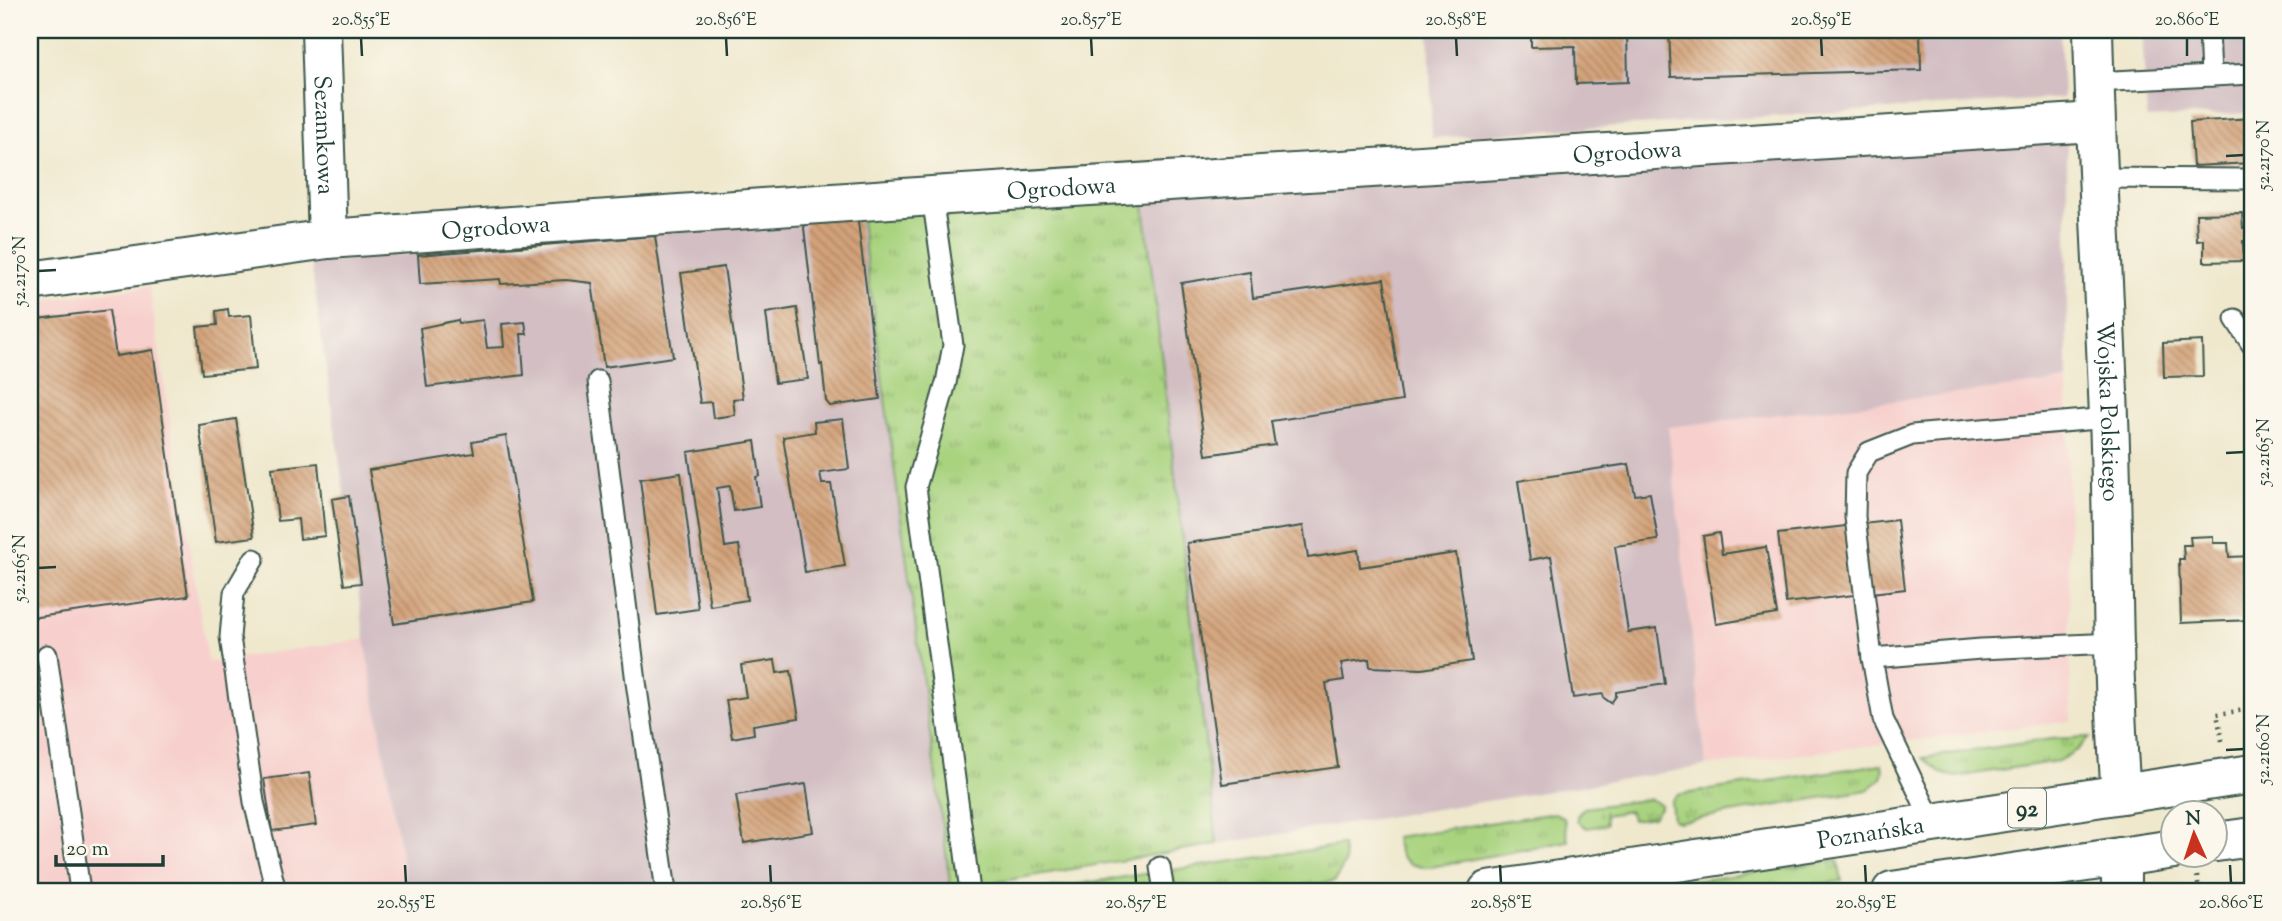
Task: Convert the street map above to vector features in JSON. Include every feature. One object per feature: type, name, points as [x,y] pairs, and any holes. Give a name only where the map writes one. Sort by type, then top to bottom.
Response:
[{"type":"street","name":"Sezamkowa","points":[[321,30],[328,239]]},
{"type":"street","name":"Wojska Polskiego","points":[[2093,30],[2097,178],[2109,418],[2116,728],[2121,794]]},
{"type":"street","name":"Ogrodowa","points":[[30,281],[328,239],[932,196],[2095,122]]},
{"type":"street","name":"Poznańska","points":[[1488,891],[2240,776]]},
{"type":"street","points":[[2230,840],[2252,837]]},
{"type":"street","points":[[1892,891],[2121,874],[2160,856]]},
{"type":"lane","points":[[2208,30],[2211,76]]},
{"type":"lane","points":[[2094,82],[2252,74]]},
{"type":"lane","points":[[2097,178],[2246,179]]},
{"type":"lane","points":[[932,196],[953,345],[946,383],[916,487],[970,891]]},
{"type":"lane","points":[[2235,319],[2252,345]]},
{"type":"lane","points":[[598,382],[666,891]]},
{"type":"lane","points":[[1933,823],[1883,719],[1872,658],[1855,517],[1856,473],[1869,452],[1912,435],[2109,418]]},
{"type":"lane","points":[[254,559],[234,593],[230,637],[254,802],[276,891]]},
{"type":"lane","points":[[1872,658],[1981,649],[2115,643]]},
{"type":"lane","points":[[47,655],[80,891]]},
{"type":"lane","points":[[1160,867],[1164,891]]},
{"type":"path","points":[[2240,776],[2217,715],[2252,709]]},
{"type":"shaded area","points":[[1429,30],[2060,30],[2063,98],[1432,138]]},
{"type":"shaded area","points":[[2142,30],[2252,30],[2252,113],[2147,118]]},
{"type":"shaded area","points":[[2067,141],[2067,381],[1668,427],[1706,766],[1217,844],[1143,195]]},
{"type":"shaded area","points":[[860,213],[951,890],[407,891],[365,639],[311,263]]},
{"type":"shaded area","points":[[149,286],[208,662],[365,639],[407,891],[30,891],[30,302]]},
{"type":"shaded area","points":[[2067,381],[2071,721],[1706,766],[1668,426]]},
{"type":"green space","points":[[1143,195],[1217,844],[951,890],[860,213]]},
{"type":"green space","points":[[2090,737],[2077,750],[2058,761],[1955,777],[1941,773],[1923,758],[2051,739]]},
{"type":"green space","points":[[1882,764],[1881,777],[1867,790],[1678,822],[1673,820],[1671,802],[1677,795]]},
{"type":"green space","points":[[1650,799],[1660,804],[1653,817],[1632,820],[1630,811],[1605,815],[1606,825],[1587,828],[1577,821],[1577,816],[1584,808]]},
{"type":"green space","points":[[1555,813],[1564,818],[1568,841],[1431,867],[1417,866],[1406,861],[1399,852],[1395,837]]},
{"type":"green space","points":[[1343,845],[1345,862],[1335,881],[1270,891],[1175,891],[1172,870]]},
{"type":"green space","points":[[1838,860],[1842,881],[1773,891],[1627,891]]},
{"type":"green space","points":[[1151,873],[1153,891],[1034,891]]},
{"type":"building","points":[[1531,30],[1627,30],[1628,82],[1576,84],[1575,46],[1531,47]]},
{"type":"building","points":[[1669,30],[1920,30],[1921,70],[1671,77]]},
{"type":"building","points":[[2252,118],[2252,163],[2193,166],[2190,122]]},
{"type":"building","points":[[2242,213],[2243,228],[2252,228],[2252,241],[2243,241],[2244,261],[2204,262],[2204,240],[2197,241],[2196,214]]},
{"type":"building","points":[[857,214],[880,399],[830,406],[826,401],[822,364],[820,365],[804,228],[807,220]]},
{"type":"building","points":[[655,236],[673,357],[604,367],[592,283],[566,280],[501,284],[500,279],[420,284],[418,255]]},
{"type":"building","points":[[724,267],[743,398],[733,399],[735,415],[713,418],[711,402],[700,403],[681,273]]},
{"type":"building","points":[[1250,272],[1253,298],[1384,279],[1402,401],[1271,421],[1275,445],[1206,455],[1181,283]]},
{"type":"building","points":[[797,308],[808,379],[775,383],[766,313]]},
{"type":"building","points":[[228,309],[229,317],[251,315],[256,369],[202,374],[197,327],[217,325],[216,311]]},
{"type":"building","points":[[109,310],[116,356],[153,350],[188,596],[30,618],[30,320]]},
{"type":"building","points":[[458,320],[459,323],[483,320],[487,348],[504,347],[502,324],[525,322],[527,334],[521,334],[524,375],[427,387],[420,328]]},
{"type":"building","points":[[2202,341],[2203,376],[2164,377],[2163,343]]},
{"type":"building","points":[[236,419],[254,537],[216,542],[199,425]]},
{"type":"building","points":[[843,419],[849,469],[820,473],[822,484],[831,484],[845,566],[805,572],[783,437],[815,432],[814,422]]},
{"type":"building","points":[[506,436],[533,602],[394,624],[369,470],[474,453],[472,442]]},
{"type":"building","points":[[755,441],[760,476],[756,477],[760,507],[734,511],[730,486],[717,488],[725,547],[739,545],[747,600],[710,606],[688,452]]},
{"type":"building","points":[[318,463],[325,536],[300,539],[298,519],[278,521],[272,468]]},
{"type":"building","points":[[1629,464],[1635,495],[1650,493],[1658,540],[1615,546],[1628,632],[1657,628],[1665,684],[1616,692],[1611,703],[1603,694],[1573,698],[1551,556],[1530,560],[1518,481]]},
{"type":"building","points":[[681,473],[698,609],[657,615],[640,479]]},
{"type":"building","points":[[349,496],[361,583],[344,585],[332,499]]},
{"type":"building","points":[[1897,520],[1905,589],[1786,603],[1778,534]]},
{"type":"building","points":[[1303,526],[1308,558],[1358,550],[1360,567],[1456,553],[1472,661],[1422,669],[1370,667],[1369,659],[1341,663],[1344,680],[1326,683],[1338,767],[1222,784],[1187,543]]},
{"type":"building","points":[[1719,533],[1722,554],[1766,547],[1777,614],[1716,624],[1703,536]]},
{"type":"building","points":[[2213,536],[2213,543],[2228,543],[2229,557],[2252,556],[2252,620],[2181,623],[2179,559],[2184,559],[2183,545],[2191,545],[2190,537]]},
{"type":"building","points":[[775,660],[777,673],[791,671],[799,718],[753,725],[754,734],[732,738],[726,700],[746,697],[741,665]]},
{"type":"building","points":[[309,773],[316,825],[272,831],[264,779]]},
{"type":"building","points":[[806,784],[813,832],[744,843],[736,795]]}]
